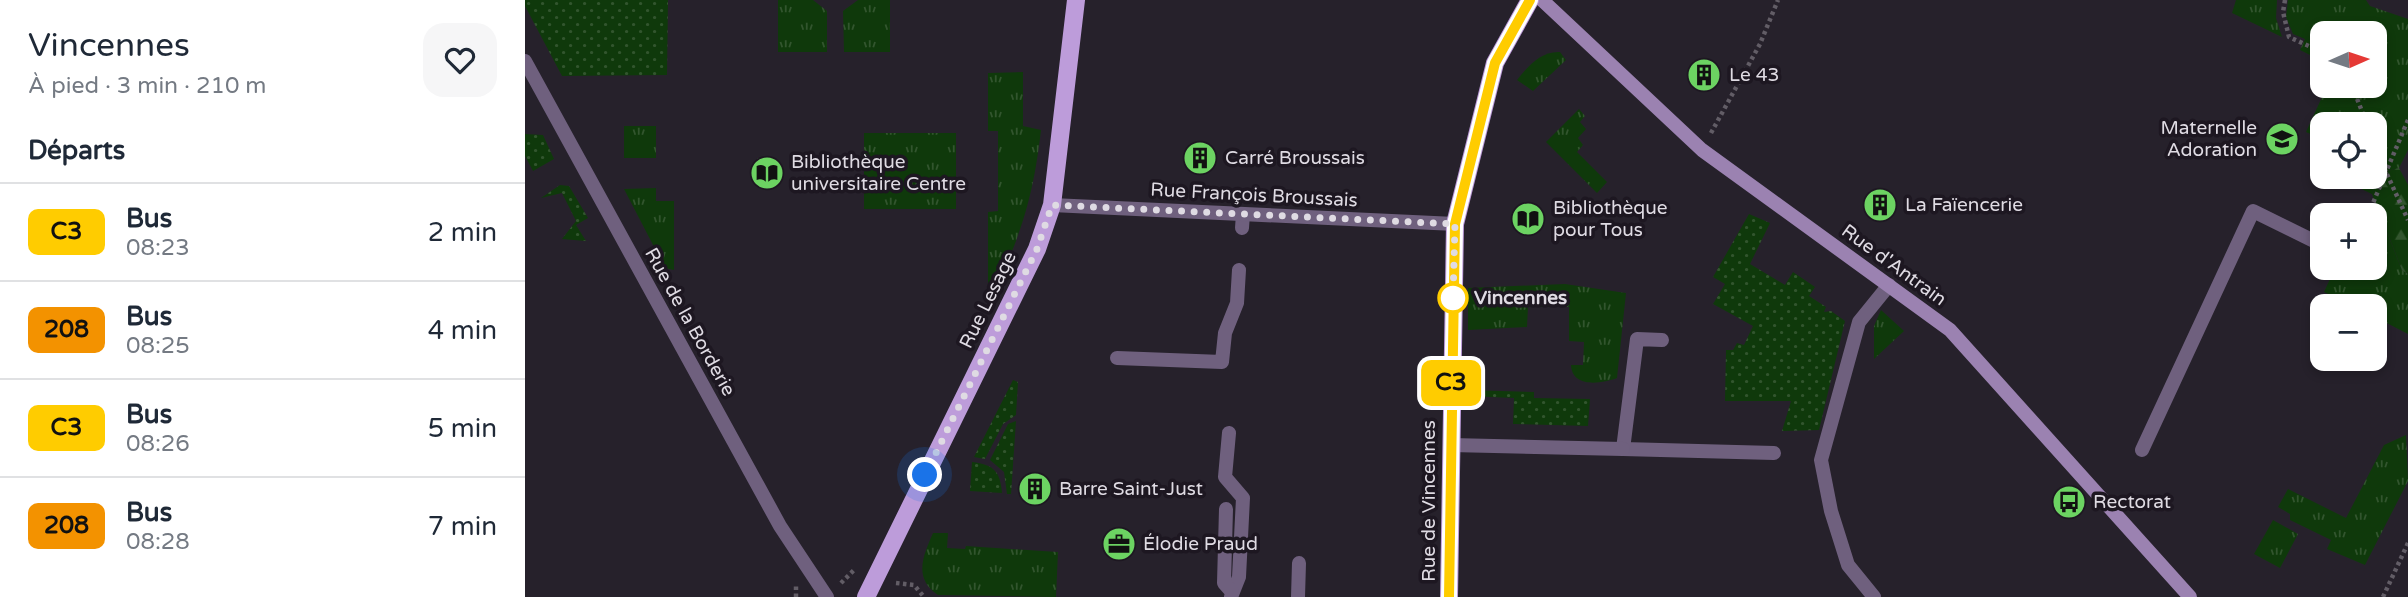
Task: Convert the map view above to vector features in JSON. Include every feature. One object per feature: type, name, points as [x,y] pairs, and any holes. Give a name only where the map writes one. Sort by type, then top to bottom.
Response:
[{"type":"main road","name":"Rue Lesage","points":[[866,597],[1037,249],[1052,205],[1076,0]]},
{"type":"main road","name":"Rue de Vincennes","points":[[1449,597],[1455,224],[1495,63],[1530,0]]},
{"type":"main road","name":"Rue d'Antrain","points":[[1542,0],[1702,150],[1950,330],[2190,597]]},
{"type":"street","name":"Rue de la Borderie","points":[[525,61],[780,526],[827,597]]},
{"type":"street","name":"Rue François Broussais","points":[[1052,205],[1242,221],[1455,224]]},
{"type":"street","points":[[2142,450],[2253,211],[2310,239]]},
{"type":"street","points":[[1117,358],[1221,362],[1224,332],[1237,303],[1240,270]]},
{"type":"street","points":[[1874,597],[1848,565],[1831,511],[1821,460],[1859,322],[1889,285]]},
{"type":"street","points":[[1623,449],[1637,340],[1662,340]]},
{"type":"street","points":[[1229,433],[1226,477],[1243,498],[1239,577],[1231,595]]},
{"type":"street","points":[[1451,445],[1774,453]]},
{"type":"street","points":[[1226,509],[1224,583],[1231,595]]},
{"type":"street","points":[[1298,597],[1299,563]]},
{"type":"path","points":[[1702,150],[1760,44],[1779,0]]},
{"type":"path","points":[[2285,0],[2283,12],[2289,37],[2310,47]]},
{"type":"path","points":[[2387,170],[2408,120]]},
{"type":"path","points":[[2387,174],[2408,219]]},
{"type":"path","points":[[2383,597],[2408,543]]},
{"type":"green space","points":[[525,0],[668,0],[667,75],[562,76],[525,6]]},
{"type":"green space","points":[[778,0],[813,0],[827,11],[827,52],[778,52]]},
{"type":"green space","points":[[858,0],[890,0],[890,52],[844,52],[843,11]]},
{"type":"green space","points":[[2236,0],[2277,0],[2276,18],[2282,37],[2232,13]]},
{"type":"green space","points":[[2288,0],[2366,0],[2370,6],[2408,19],[2408,150],[2399,168],[2387,171],[2387,112],[2315,112],[2322,98],[2387,98],[2387,21],[2310,21],[2310,55],[2300,50],[2305,39],[2293,34],[2286,17]]},
{"type":"green space","points":[[1560,52],[1566,60],[1533,91],[1517,80],[1541,57]]},
{"type":"green space","points":[[1023,72],[1023,126],[1041,130],[1035,171],[1027,208],[1007,263],[998,283],[988,285],[988,212],[998,211],[998,131],[988,131],[988,73]]},
{"type":"green space","points":[[1579,109],[1585,116],[1580,122],[1586,129],[1578,138],[1583,145],[1577,152],[1607,182],[1597,193],[1546,142]]},
{"type":"green space","points":[[624,126],[656,126],[656,158],[624,158]]},
{"type":"green space","points":[[864,133],[956,133],[956,209],[864,209]]},
{"type":"green space","points":[[525,134],[543,135],[554,159],[533,171],[525,156]]},
{"type":"green space","points":[[2399,168],[2408,185],[2408,274],[2402,270],[2387,232],[2387,203],[2376,203],[2372,194],[2374,189],[2387,189],[2387,171]]},
{"type":"green space","points":[[560,185],[569,186],[588,218],[576,225],[586,241],[562,239],[576,221],[562,193],[541,198]]},
{"type":"green space","points":[[656,188],[656,201],[674,201],[674,270],[665,268],[624,189]]},
{"type":"green space","points":[[2361,189],[2374,189],[2372,194]]},
{"type":"green space","points":[[1749,214],[1770,223],[1750,264],[1785,285],[1793,272],[1815,287],[1809,296],[1826,307],[1824,312],[1831,311],[1845,321],[1819,430],[1782,431],[1791,401],[1725,401],[1726,350],[1733,350],[1737,343],[1744,345],[1753,326],[1713,304],[1725,284],[1713,277]]},
{"type":"green space","points":[[2387,232],[2402,270],[2408,274],[2408,334],[2387,323],[2387,294],[2324,292],[2330,280],[2387,280]]},
{"type":"green space","points":[[1565,284],[1626,293],[1617,378],[1596,383],[1576,378],[1571,365],[1583,365],[1584,342],[1569,341],[1569,307],[1528,307],[1527,327],[1468,330],[1468,288]]},
{"type":"green space","points":[[1881,310],[1904,331],[1874,359],[1874,326]]},
{"type":"green space","points":[[1013,380],[1018,382],[1016,415],[1003,424],[985,459],[974,457]]},
{"type":"green space","points":[[1466,390],[1534,392],[1534,398],[1590,399],[1588,426],[1513,424],[1514,398],[1466,396]]},
{"type":"green space","points":[[1016,421],[1011,494],[1007,494],[1004,472],[990,460],[1008,424]]},
{"type":"green space","points":[[2406,435],[2408,481],[2365,565],[2327,549],[2331,540],[2290,520],[2290,514],[2278,507],[2288,489],[2346,518],[2384,445]]},
{"type":"green space","points":[[972,462],[995,470],[1000,479],[1002,493],[970,491]]},
{"type":"green space","points":[[2273,520],[2298,534],[2280,568],[2254,554]]},
{"type":"green space","points":[[933,533],[948,533],[947,548],[965,549],[966,546],[1058,552],[1056,597],[938,595],[925,581],[922,566]]},
{"type":"bus line","name":"C3","points":[[1449,597],[1455,224],[1495,63],[1530,0]]},
{"type":"place","name":"Le 43","points":[[1704,75]]},
{"type":"place","name":"Maternelle Adoration","points":[[2282,139]]},
{"type":"place","name":"Carré Broussais","points":[[1200,158]]},
{"type":"place","name":"Bibliothèque universitaire Centre","points":[[767,173]]},
{"type":"place","name":"La Faïencerie","points":[[1880,205]]},
{"type":"place","name":"Bibliothèque pour Tous","points":[[1528,219]]},
{"type":"place","name":"Vincennes","points":[[1453,298]]},
{"type":"place","name":"Barre Saint-Just","points":[[1035,489]]},
{"type":"place","name":"Rectorat","points":[[2069,502]]},
{"type":"place","name":"Élodie Praud","points":[[1119,544]]},
{"type":"route","points":[[925,475],[1037,249],[1052,205],[1455,224],[1453,298]]}]
